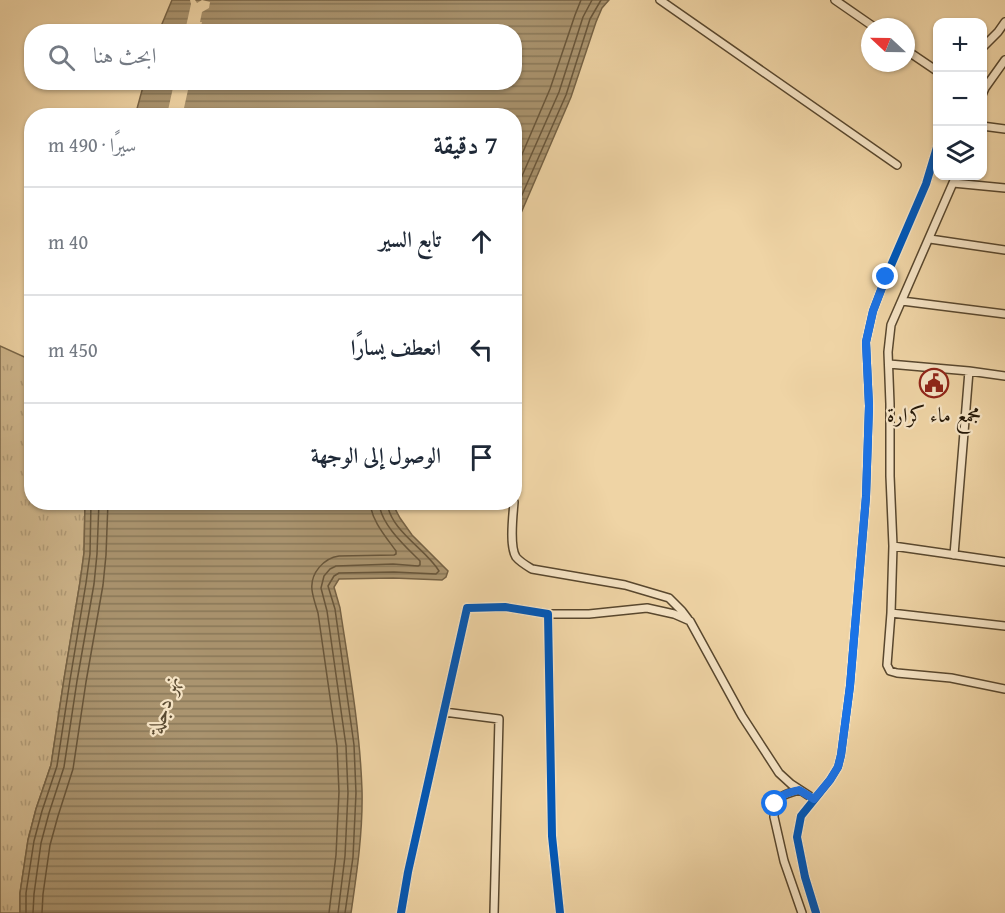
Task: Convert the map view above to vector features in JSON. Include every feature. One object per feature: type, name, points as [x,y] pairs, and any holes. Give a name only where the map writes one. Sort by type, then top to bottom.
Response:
[{"type":"street","points":[[660,0],[897,165]]},
{"type":"street","points":[[835,0],[861,18]]},
{"type":"street","points":[[987,43],[1005,22]]},
{"type":"street","points":[[915,56],[933,68]]},
{"type":"street","points":[[987,85],[1005,60]]},
{"type":"street","points":[[987,127],[1005,129]]},
{"type":"street","points":[[816,913],[805,877],[798,837],[801,816],[830,780],[838,767],[841,755],[850,686],[866,496],[869,406],[866,342],[873,311],[926,184],[933,161]]},
{"type":"street","points":[[954,180],[891,325],[888,352],[890,476],[894,546],[887,665],[891,671],[897,673],[951,678],[1005,689]]},
{"type":"street","points":[[960,180],[1005,188]]},
{"type":"street","points":[[930,239],[1005,250]]},
{"type":"street","points":[[902,300],[1005,314]]},
{"type":"street","points":[[889,364],[1005,376]]},
{"type":"street","points":[[954,555],[969,371]]},
{"type":"street","points":[[514,510],[513,546],[516,557],[532,569],[625,585],[669,598],[690,621],[742,716],[786,781],[814,799]]},
{"type":"street","points":[[894,546],[1005,562]]},
{"type":"street","points":[[401,913],[408,872],[467,608],[505,607],[548,614],[589,614],[647,608],[674,614],[690,621]]},
{"type":"street","points":[[891,613],[1005,627]]},
{"type":"street","points":[[548,614],[552,836],[560,913]]},
{"type":"street","points":[[444,712],[499,719],[494,913]]},
{"type":"street","points":[[799,790],[778,798],[774,817],[784,861],[802,913]]},
{"type":"green space","points":[[0,346],[24,357],[24,510],[85,510],[84,553],[51,765],[28,840],[20,893],[20,913],[0,913]]},
{"type":"water","points":[[172,0],[609,0],[602,8],[596,22],[571,97],[522,211],[522,108],[137,108],[142,90],[522,90],[522,24],[162,24]]},
{"type":"water","name":"نهر دجلة","points":[[85,510],[396,510],[412,535],[448,571],[442,580],[339,579],[334,587],[340,608],[357,721],[361,767],[361,836],[351,913],[20,913],[20,893],[28,840],[51,765],[84,553]]},
{"type":"pier","points":[[190,0],[195,0],[197,3],[202,0],[210,2],[209,8],[202,12],[202,24],[187,24]]},
{"type":"pier","points":[[172,90],[188,90],[184,108],[169,108]]},
{"type":"cycle path","points":[[816,913],[805,877],[797,837],[801,816],[830,780],[838,767],[841,755],[850,686],[866,497],[869,406],[866,342],[873,311],[926,184],[933,161]]},
{"type":"cycle path","points":[[401,913],[408,872],[467,608],[505,607],[548,614],[552,836],[560,913]]},
{"type":"place","name":"مجمع ماء كرارة","points":[[934,383]]},
{"type":"route","points":[[775,804],[778,798],[799,790],[814,799],[838,767],[841,755],[850,686],[866,496],[869,406],[866,342],[873,311],[886,277]]}]
